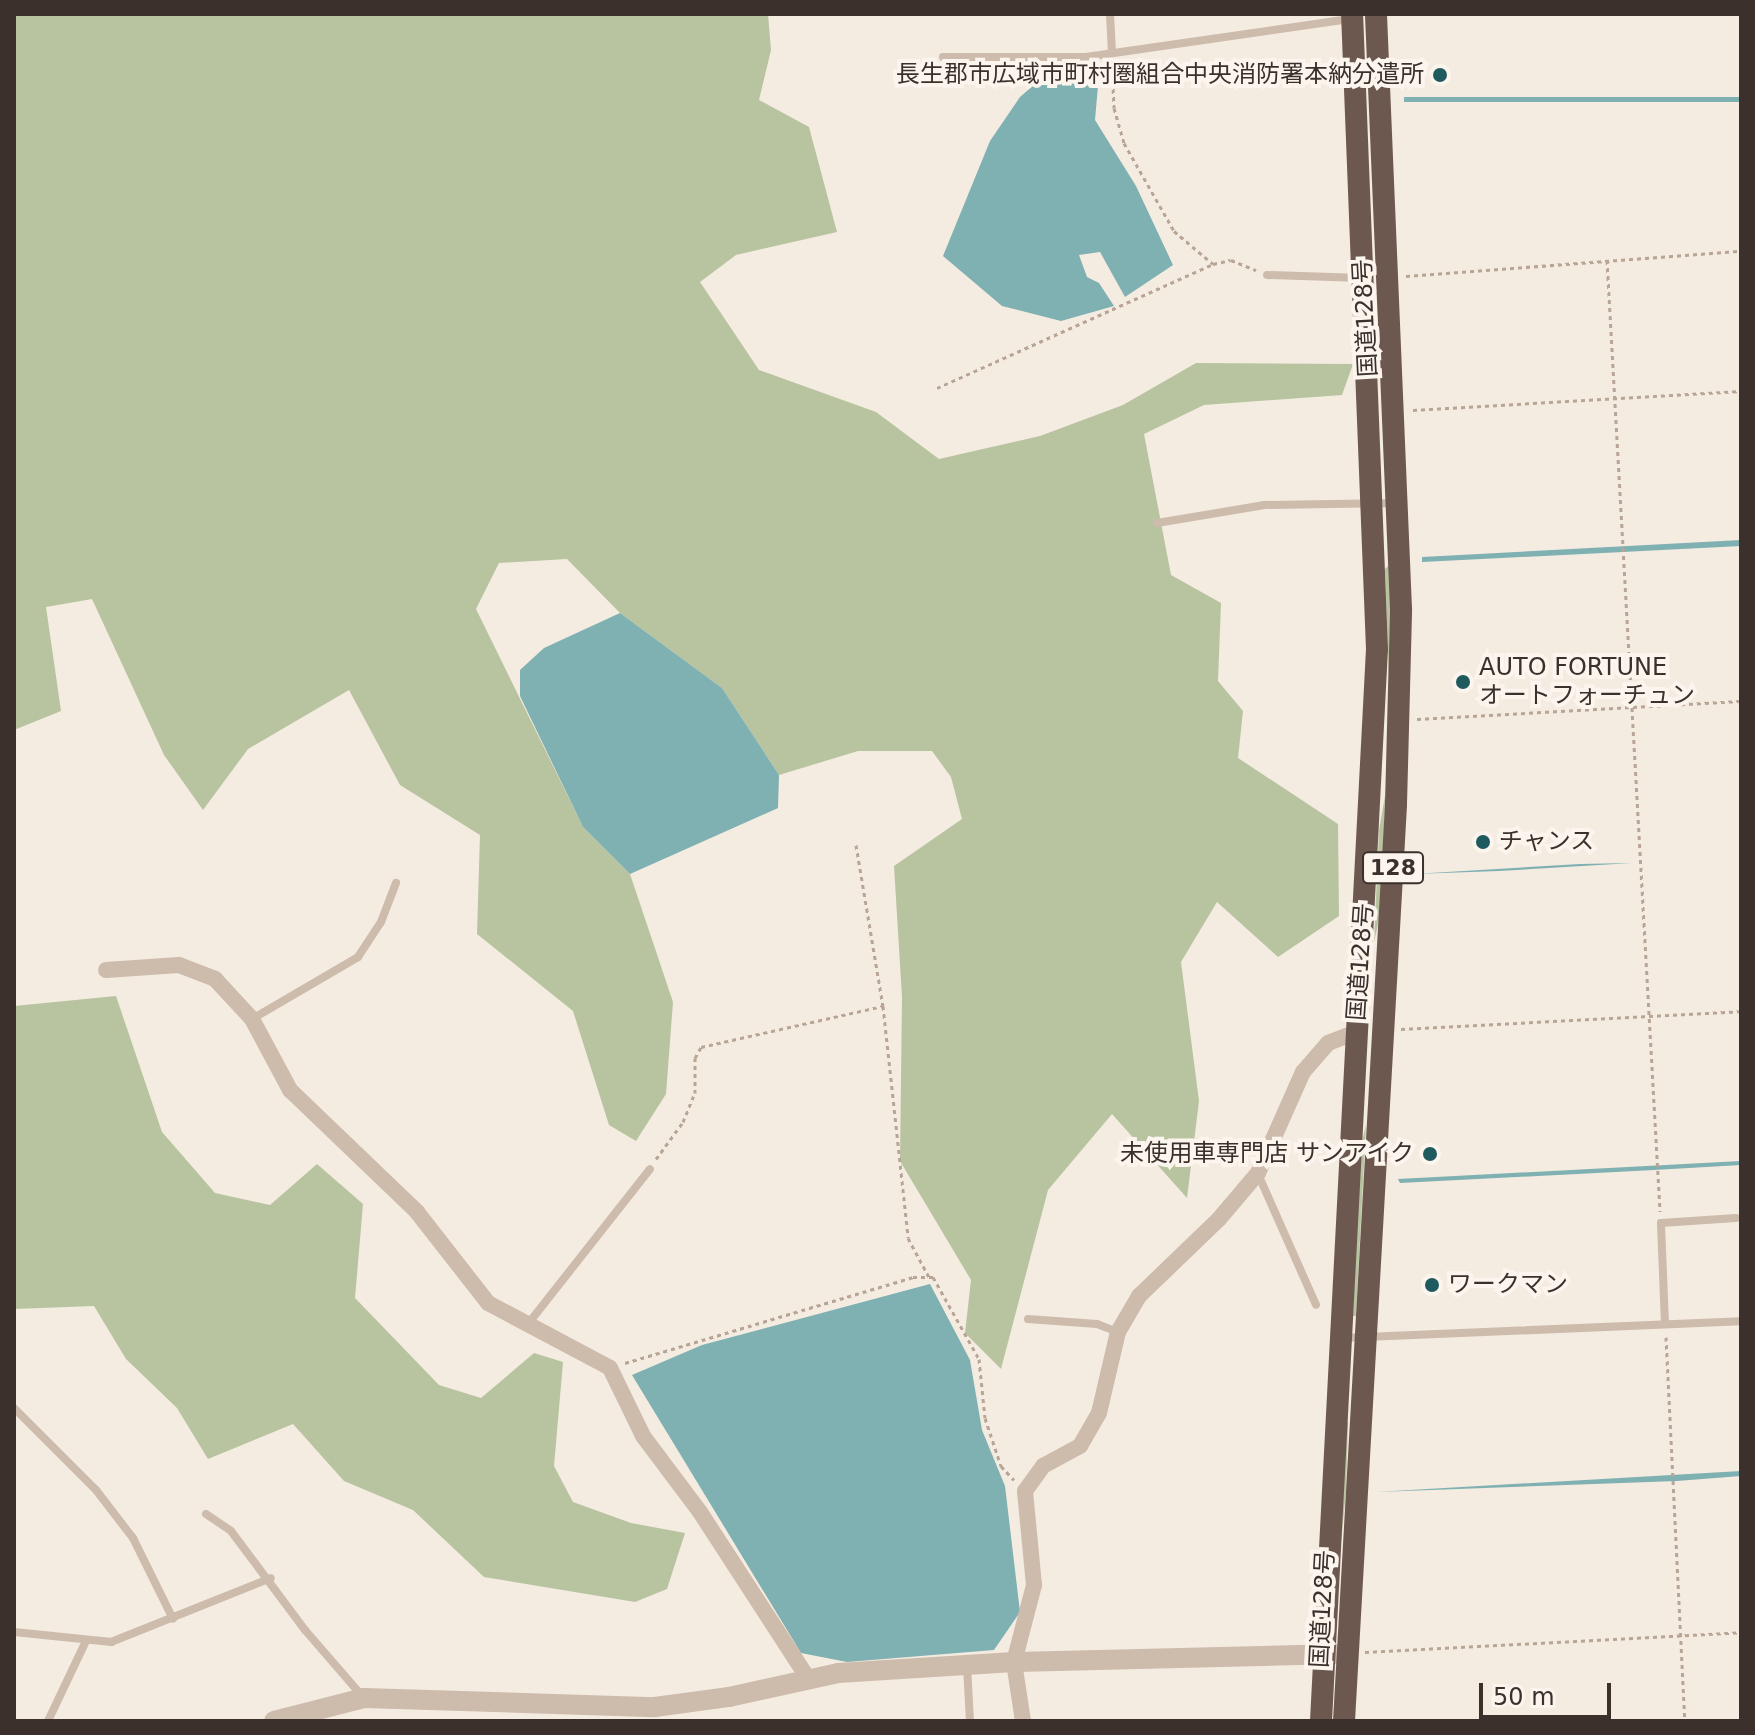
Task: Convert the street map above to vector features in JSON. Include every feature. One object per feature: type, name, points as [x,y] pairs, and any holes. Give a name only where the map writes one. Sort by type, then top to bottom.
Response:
[{"type":"highway","name":"国道128号","points":[[1344,1721],[1399,719],[1400,503],[1376,14]]},
{"type":"highway","name":"国道128号","points":[[1321,1721],[1376,720],[1374,502],[1352,16]]},
{"type":"street","points":[[106,970],[179,965],[215,979],[252,1019],[290,1090],[417,1212],[488,1303],[610,1368],[643,1436],[700,1512],[808,1678]]},
{"type":"street","points":[[1023,1721],[1014,1662],[1034,1585],[1025,1491],[1043,1466],[1080,1446],[1099,1413],[1118,1332],[1139,1296],[1219,1219],[1258,1173],[1303,1072],[1335,1037],[1359,1031]]},
{"type":"street","points":[[274,1721],[364,1698],[655,1707],[729,1697],[808,1678],[967,1665],[1346,1653]]},
{"type":"lane","points":[[1110,14],[1112,53]]},
{"type":"lane","points":[[943,57],[1112,53],[1352,16]]},
{"type":"lane","points":[[1267,275],[1364,278]]},
{"type":"lane","points":[[1157,523],[1264,505],[1400,503]]},
{"type":"lane","points":[[252,1019],[358,957],[381,922],[396,883]]},
{"type":"lane","points":[[528,1325],[650,1169]]},
{"type":"lane","points":[[1258,1173],[1316,1305]]},
{"type":"lane","points":[[1665,1324],[1661,1223],[1736,1218]]},
{"type":"lane","points":[[1028,1319],[1097,1324],[1118,1332]]},
{"type":"lane","points":[[1340,1338],[1741,1321]]},
{"type":"lane","points":[[14,1408],[87,1480],[133,1538],[173,1619]]},
{"type":"lane","points":[[206,1514],[231,1531],[271,1578],[305,1630],[364,1698]]},
{"type":"lane","points":[[14,1632],[85,1643],[111,1642],[271,1578]]},
{"type":"lane","points":[[48,1721],[85,1643]]},
{"type":"lane","points":[[967,1665],[970,1721]]},
{"type":"path","points":[[1112,53],[1114,108],[1124,143],[1174,231],[1213,264]]},
{"type":"path","points":[[1390,277],[1741,251]]},
{"type":"path","points":[[937,388],[1213,264],[1231,260],[1267,275]]},
{"type":"path","points":[[1607,260],[1661,1223]]},
{"type":"path","points":[[1396,410],[1741,391]]},
{"type":"path","points":[[1399,719],[1741,701]]},
{"type":"path","points":[[856,845],[883,1006],[908,1238],[929,1277],[945,1293],[979,1359],[992,1442],[1001,1466],[1025,1491]]},
{"type":"path","points":[[650,1169],[683,1122],[695,1093],[695,1058],[701,1047],[883,1006]]},
{"type":"path","points":[[1382,1030],[1741,1011]]},
{"type":"path","points":[[610,1368],[732,1328],[913,1277],[929,1277]]},
{"type":"path","points":[[1665,1324],[1685,1721]]},
{"type":"path","points":[[1346,1653],[1741,1632]]},
{"type":"green space","points":[[14,14],[768,14],[771,50],[759,100],[809,127],[837,232],[736,255],[700,282],[759,370],[876,412],[939,459],[1040,436],[1123,405],[1196,363],[1353,364],[1342,395],[1204,405],[1144,434],[1171,575],[1221,603],[1218,681],[1243,711],[1238,758],[1338,824],[1339,916],[1278,957],[1217,902],[1181,962],[1199,1101],[1187,1198],[1112,1114],[1048,1190],[1001,1369],[965,1333],[971,1280],[900,1161],[902,997],[894,866],[962,819],[951,777],[932,751],[858,751],[779,775],[722,688],[620,613],[567,559],[499,563],[476,609],[583,827],[630,874],[673,1002],[666,1094],[636,1141],[609,1125],[573,1011],[477,934],[480,835],[400,785],[349,690],[248,749],[203,810],[164,755],[92,599],[46,607],[61,711],[14,730]]},
{"type":"green space","points":[[1389,565],[1391,568],[1389,677],[1385,569]]},
{"type":"green space","points":[[1386,790],[1380,916],[1374,942],[1379,830]]},
{"type":"green space","points":[[116,996],[162,1132],[215,1193],[270,1205],[317,1164],[363,1204],[355,1298],[439,1385],[481,1398],[534,1353],[563,1362],[554,1466],[573,1502],[631,1523],[685,1533],[667,1589],[635,1602],[484,1577],[413,1510],[344,1481],[293,1424],[208,1459],[177,1408],[126,1359],[94,1306],[14,1309],[14,1006]]},
{"type":"green space","points":[[1366,1125],[1356,1316],[1353,1316],[1360,1149]]},
{"type":"green space","points":[[1346,1423],[1346,1492],[1338,1571]]},
{"type":"water","points":[[1051,70],[1099,74],[1095,120],[1136,186],[1173,265],[1125,297],[1100,252],[1079,255],[1087,277],[1099,283],[1114,306],[1061,321],[1002,306],[943,256],[990,141],[1020,97]]},
{"type":"water","points":[[1404,97],[1741,97],[1741,102],[1404,102]]},
{"type":"water","points":[[1741,540],[1741,546],[1422,562],[1422,557]]},
{"type":"water","points":[[620,613],[722,688],[779,775],[778,808],[630,874],[583,827],[520,696],[520,670],[544,648]]},
{"type":"water","points":[[1632,863],[1499,871],[1414,874],[1580,864]]},
{"type":"water","points":[[1741,1161],[1741,1165],[1654,1170],[1400,1183],[1398,1179]]},
{"type":"water","points":[[930,1284],[970,1360],[982,1430],[1005,1486],[1020,1612],[994,1650],[847,1662],[801,1653],[632,1375],[702,1345]]},
{"type":"water","points":[[1741,1471],[1741,1476],[1677,1481],[1376,1492]]},
{"type":"place","name":"長生郡市広域市町村圏組合中央消防署本納分遣所","points":[[1440,75]]},
{"type":"place","name":"AUTO FORTUNE オートフォーチュン","points":[[1463,682]]},
{"type":"place","name":"チャンス","points":[[1483,842]]},
{"type":"place","name":"未使用車専門店 サンアイク","points":[[1430,1154]]},
{"type":"place","name":"ワークマン","points":[[1432,1285]]}]
